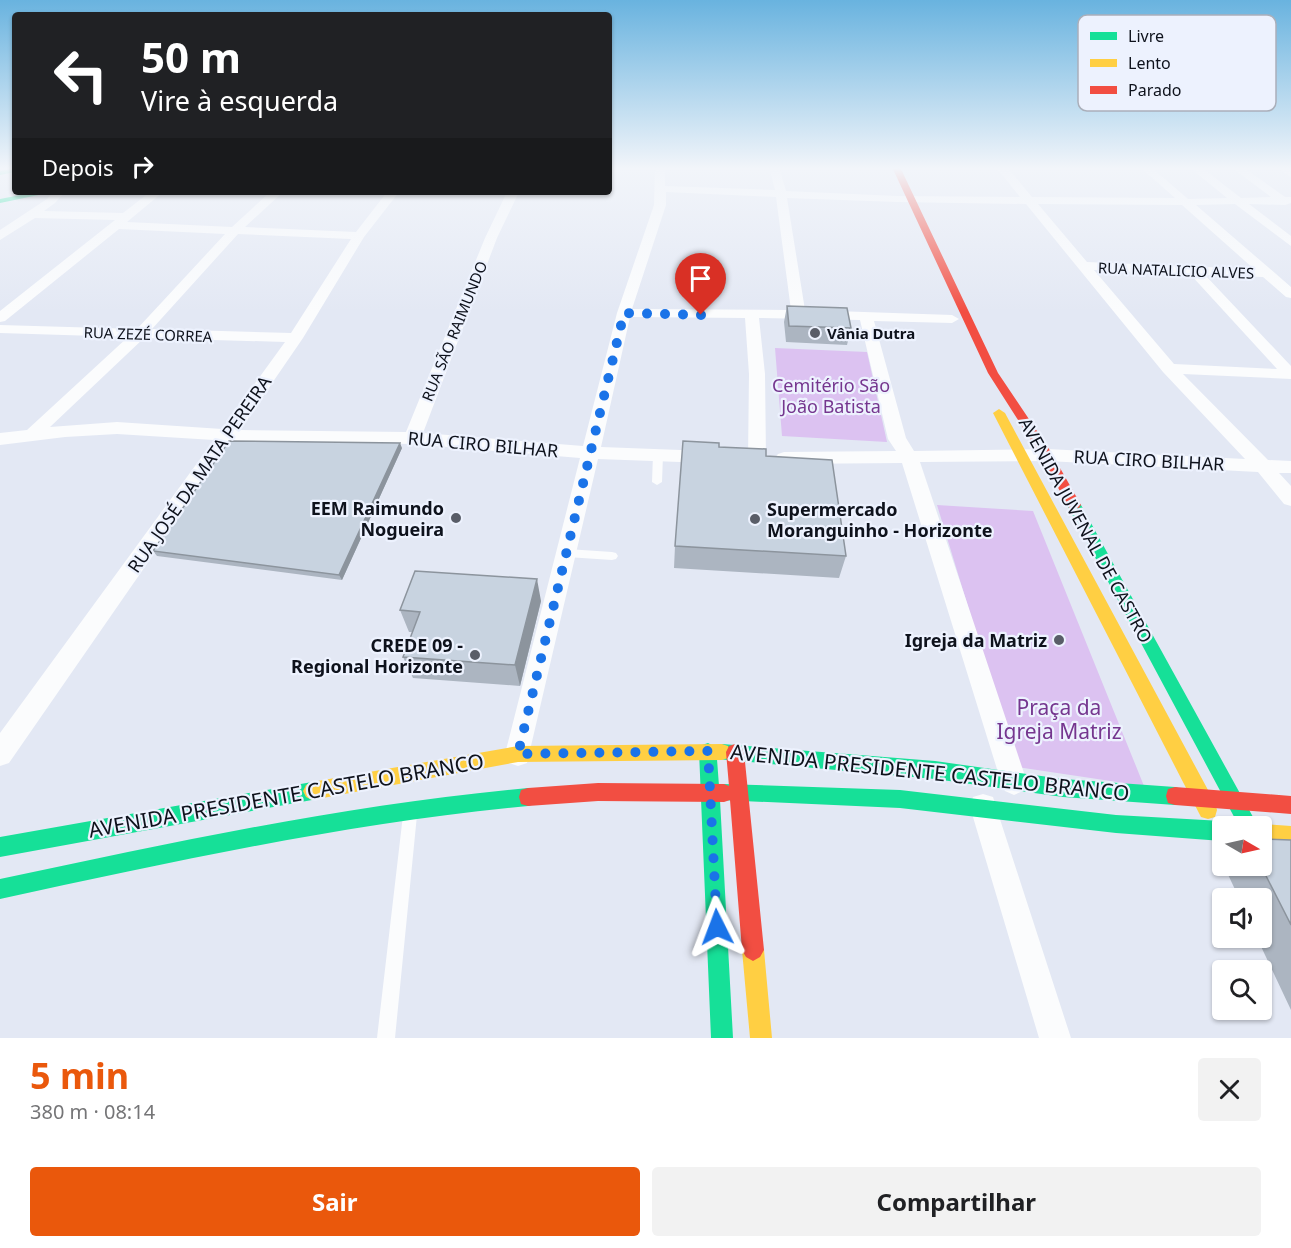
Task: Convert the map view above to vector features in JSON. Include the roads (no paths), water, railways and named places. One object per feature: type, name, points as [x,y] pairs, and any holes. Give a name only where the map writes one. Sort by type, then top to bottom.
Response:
[{"type":"main road","name":"AVENIDA JUVENAL DE CASTRO","points":[[911,215],[952,319],[987,391],[1023,455],[1212,816]]},
{"type":"main road","name":"AVENIDA JUVENAL DE CASTRO","points":[[912,215],[993,373],[1047,454],[1243,816]]},
{"type":"main road","points":[[708,751],[722,1038]]},
{"type":"main road","name":"AVENIDA PRESIDENTE CASTELO BRANCO","points":[[0,847],[46,843],[518,754],[735,752],[935,771],[1014,782],[1291,805]]},
{"type":"main road","points":[[735,752],[761,1038]]},
{"type":"main road","name":"AVENIDA PRESIDENTE CASTELO BRANCO","points":[[0,889],[35,876],[410,809],[475,801],[598,792],[739,793],[900,800],[983,807],[1116,824],[1212,830]]},
{"type":"main road","points":[[1272,835],[1291,836]]},
{"type":"street","points":[[0,236],[29,215]]},
{"type":"street","points":[[49,215],[234,231],[359,236]]},
{"type":"street","points":[[0,318],[126,215]]},
{"type":"street","points":[[33,434],[140,334],[234,231],[251,215]]},
{"type":"street","name":"RUA JOSÉ DA MATA PEREIRA","points":[[0,754],[296,338],[359,236],[375,215]]},
{"type":"street","name":"RUA SÃO RAIMUNDO","points":[[412,438],[502,215]]},
{"type":"street","points":[[518,754],[624,313],[657,215]]},
{"type":"street","points":[[784,215],[799,314]]},
{"type":"street","points":[[1041,215],[1169,369],[1264,467],[1291,499]]},
{"type":"street","points":[[1202,215],[1291,294]]},
{"type":"street","points":[[1256,215],[1291,242]]},
{"type":"street","name":"RUA NATALICIO ALVES","points":[[1085,266],[1267,273]]},
{"type":"street","points":[[1194,270],[1291,374]]},
{"type":"street","points":[[624,313],[799,314],[952,319]]},
{"type":"street","points":[[752,315],[757,374],[757,458]]},
{"type":"street","points":[[866,317],[897,439],[910,458],[1014,782]]},
{"type":"street","name":"RUA ZEZÉ CORREA","points":[[0,329],[296,338]]},
{"type":"street","points":[[1169,369],[1291,374]]},
{"type":"street","name":"RUA CIRO BILHAR","points":[[0,439],[33,434],[117,428],[226,435],[412,438],[591,453],[757,458],[910,458],[1047,454],[1291,467]]},
{"type":"street","points":[[983,807],[1055,1038]]},
{"type":"lane","points":[[657,482],[658,455]]},
{"type":"lane","points":[[567,553],[612,556]]},
{"type":"lane","points":[[386,1038],[410,809]]},
{"type":"place","name":"Vânia Dutra","points":[[815,333]]},
{"type":"place","name":"EEM Raimundo Nogueira","points":[[456,518]]},
{"type":"place","name":"Supermercado Moranguinho - Horizonte","points":[[755,519]]},
{"type":"place","name":"Igreja da Matriz","points":[[1059,640]]},
{"type":"place","name":"CREDE 09 - Regional Horizonte","points":[[475,655]]},
{"type":"park label","name":"Cemitério São João Batista","points":[[831,395]]},
{"type":"park label","name":"Praça da Igreja Matriz","points":[[1059,719]]}]
